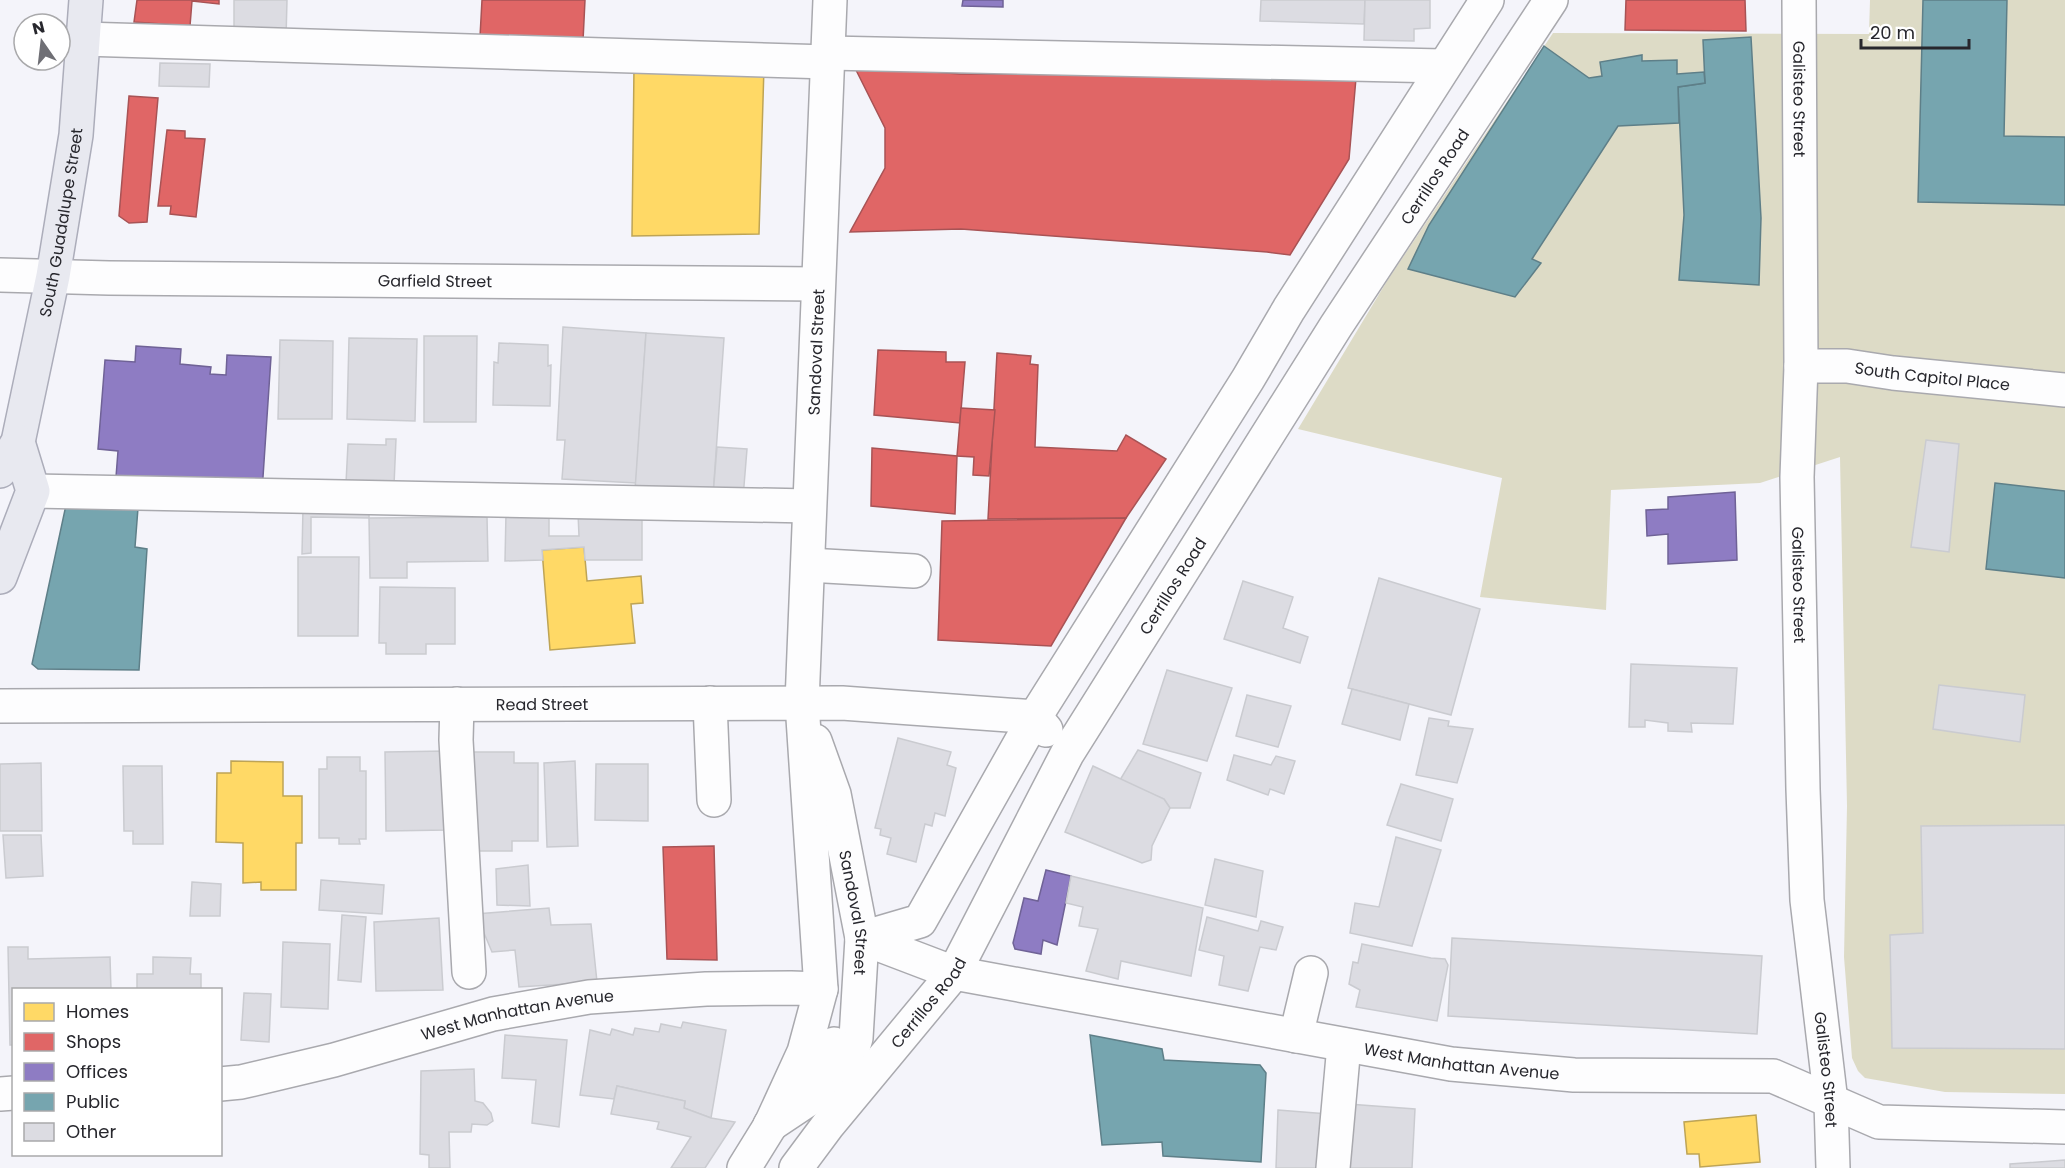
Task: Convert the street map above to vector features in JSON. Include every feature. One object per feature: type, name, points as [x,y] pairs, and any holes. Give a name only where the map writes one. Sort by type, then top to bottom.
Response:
[{"type":"main road","name":"South Guadalupe Street","points":[[0,471],[18,442],[53,276],[76,135],[86,0]]},
{"type":"main road","name":"South Guadalupe Street","points":[[18,442],[33,491]]},
{"type":"main road","points":[[0,577],[33,491]]},
{"type":"street","name":"Sandoval Street","points":[[821,989],[802,703],[830,0]]},
{"type":"street","points":[[770,1126],[809,1099],[827,1070],[861,938],[920,921],[1035,717],[1443,66],[1487,0]]},
{"type":"street","name":"Cerrillos Road","points":[[796,1168],[828,1125],[954,973],[1066,754],[1330,335],[1551,0]]},
{"type":"street","name":"Galisteo Street","points":[[1799,0],[1801,366],[1797,477],[1803,789],[1807,900],[1831,1102],[1833,1168]]},
{"type":"street","points":[[83,39],[828,57],[1443,66]]},
{"type":"street","name":"Garfield Street","points":[[0,275],[818,284]]},
{"type":"street","name":"South Capitol Place","points":[[1801,366],[1847,366],[1912,375],[2065,390]]},
{"type":"street","points":[[33,491],[809,506]]},
{"type":"street","points":[[808,565],[914,571]]},
{"type":"street","points":[[710,703],[714,800]]},
{"type":"street","name":"Sandoval Street","points":[[802,703],[834,794],[861,938],[856,1038],[828,1125]]},
{"type":"street","name":"Read Street","points":[[0,706],[842,703],[1035,717]]},
{"type":"street","points":[[457,704],[456,740],[469,972]]},
{"type":"street","points":[[1035,717],[1066,754]]},
{"type":"street","name":"West Manhattan Avenue","points":[[861,938],[954,973],[1451,1064],[1574,1075],[1773,1076],[1879,1122],[2065,1127]]},
{"type":"street","points":[[1296,1036],[1311,973]]},
{"type":"street","name":"West Manhattan Avenue","points":[[222,1084],[241,1082],[334,1060],[493,1014],[589,997],[706,989],[821,989]]},
{"type":"street","points":[[744,1168],[770,1126],[804,1052],[821,989]]},
{"type":"street","points":[[1333,1168],[1344,1045]]},
{"type":"shaded area","points":[[1870,0],[2065,0],[2065,1094],[1945,1092],[1865,1078],[1858,1071],[1852,1058],[1844,957],[1847,806],[1840,457],[1760,483],[1611,490],[1606,610],[1480,597],[1502,478],[1298,429],[1387,281],[1553,33],[1869,34]]},
{"type":"building: Homes","points":[[634,67],[764,67],[759,234],[632,236]]},
{"type":"building: Homes","points":[[584,547],[587,581],[641,576],[643,603],[631,604],[635,643],[550,650],[542,550]]},
{"type":"building: Homes","points":[[231,761],[283,762],[283,796],[302,796],[302,843],[296,843],[296,890],[261,890],[261,882],[243,883],[243,843],[216,842],[217,773],[231,773]]},
{"type":"building: Homes","points":[[1756,1115],[1760,1162],[1700,1167],[1699,1154],[1687,1154],[1684,1122]]},
{"type":"building: Shops","points":[[137,0],[219,0],[219,4],[192,1],[190,26],[134,22]]},
{"type":"building: Shops","points":[[482,0],[585,0],[583,41],[480,37]]},
{"type":"building: Shops","points":[[1626,0],[1745,0],[1746,31],[1625,30]]},
{"type":"building: Shops","points":[[893,69],[960,74],[1289,74],[1356,78],[1349,159],[1290,255],[961,229],[850,232],[885,168],[885,128],[856,70]]},
{"type":"building: Shops","points":[[129,96],[158,98],[147,222],[129,223],[119,216]]},
{"type":"building: Shops","points":[[167,130],[185,131],[185,138],[205,139],[196,217],[170,214],[171,206],[158,206]]},
{"type":"building: Shops","points":[[878,350],[946,352],[946,362],[965,362],[960,423],[874,415]]},
{"type":"building: Shops","points":[[997,353],[1031,356],[1030,364],[1038,365],[1035,447],[1117,451],[1126,435],[1166,459],[1126,518],[988,519]]},
{"type":"building: Shops","points":[[961,408],[995,410],[989,476],[973,475],[974,457],[957,456]]},
{"type":"building: Shops","points":[[872,448],[957,456],[955,514],[871,506]]},
{"type":"building: Shops","points":[[1126,518],[1051,646],[938,640],[942,521]]},
{"type":"building: Shops","points":[[714,846],[717,960],[667,959],[663,847]]},
{"type":"building: Offices","points":[[963,0],[1003,0],[1003,7],[962,6]]},
{"type":"building: Offices","points":[[136,346],[181,349],[180,364],[211,367],[210,374],[226,375],[227,355],[271,357],[262,492],[116,477],[118,451],[98,449],[105,360],[135,362]]},
{"type":"building: Offices","points":[[1735,492],[1737,560],[1668,564],[1668,534],[1647,536],[1646,510],[1668,509],[1668,497]]},
{"type":"building: Offices","points":[[1046,870],[1071,876],[1057,945],[1043,940],[1041,954],[1015,949],[1013,943],[1024,898],[1038,901]]},
{"type":"building: Public","points":[[1923,0],[2007,0],[2004,136],[2065,137],[2065,205],[1918,202]]},
{"type":"building: Public","points":[[1751,37],[1761,218],[1759,285],[1679,280],[1684,215],[1678,87],[1705,83],[1703,40]]},
{"type":"building: Public","points":[[1544,46],[1589,78],[1602,76],[1600,62],[1642,55],[1642,61],[1677,60],[1677,74],[1704,72],[1705,83],[1678,87],[1679,123],[1618,126],[1532,259],[1541,263],[1515,297],[1408,269],[1429,225]]},
{"type":"building: Public","points":[[1995,483],[2065,491],[2065,578],[1986,569]]},
{"type":"building: Public","points":[[66,505],[138,508],[135,547],[147,549],[139,670],[38,669],[32,664]]},
{"type":"building: Public","points":[[1090,1035],[1162,1049],[1164,1060],[1260,1065],[1266,1073],[1261,1162],[1163,1156],[1162,1142],[1102,1145]]},
{"type":"building: Other","points":[[234,0],[287,0],[286,38],[234,37]]},
{"type":"building: Other","points":[[1261,0],[1365,0],[1364,24],[1260,21]]},
{"type":"building: Other","points":[[1365,0],[1430,0],[1430,28],[1414,29],[1414,41],[1364,40]]},
{"type":"building: Other","points":[[160,63],[210,64],[209,87],[159,86]]},
{"type":"building: Other","points":[[563,327],[646,333],[636,483],[562,479],[565,440],[557,440]]},
{"type":"building: Other","points":[[646,333],[724,338],[713,496],[635,490]]},
{"type":"building: Other","points":[[424,336],[477,336],[476,422],[424,422]]},
{"type":"building: Other","points":[[349,338],[417,339],[415,421],[347,419]]},
{"type":"building: Other","points":[[280,340],[333,341],[332,419],[278,419]]},
{"type":"building: Other","points":[[499,343],[548,345],[548,366],[551,365],[550,406],[493,405],[494,362],[498,363]]},
{"type":"building: Other","points":[[386,439],[396,439],[394,485],[346,483],[348,444],[386,445]]},
{"type":"building: Other","points":[[1926,440],[1959,444],[1949,552],[1911,547]]},
{"type":"building: Other","points":[[717,447],[747,449],[743,498],[713,496]]},
{"type":"building: Other","points":[[369,507],[369,518],[311,517],[311,553],[302,554],[303,508]]},
{"type":"building: Other","points":[[506,513],[549,513],[549,536],[579,536],[578,513],[642,514],[642,560],[585,560],[584,547],[542,550],[543,560],[505,561]]},
{"type":"building: Other","points":[[487,517],[488,561],[407,562],[407,578],[370,578],[369,518]]},
{"type":"building: Other","points":[[298,557],[359,557],[358,636],[298,636]]},
{"type":"building: Other","points":[[1379,578],[1480,609],[1451,715],[1348,688]]},
{"type":"building: Other","points":[[1243,581],[1293,597],[1283,628],[1308,637],[1300,663],[1224,639]]},
{"type":"building: Other","points":[[380,587],[455,588],[455,644],[426,644],[426,654],[386,654],[386,643],[379,643]]},
{"type":"building: Other","points":[[1631,664],[1737,668],[1733,724],[1691,723],[1692,732],[1668,731],[1668,723],[1645,720],[1645,727],[1629,727]]},
{"type":"building: Other","points":[[1167,670],[1232,688],[1207,761],[1143,744]]},
{"type":"building: Other","points":[[1939,685],[2025,695],[2020,742],[1933,729]]},
{"type":"building: Other","points":[[1352,689],[1409,704],[1400,740],[1342,724]]},
{"type":"building: Other","points":[[1247,695],[1291,706],[1278,747],[1236,736]]},
{"type":"building: Other","points":[[1429,718],[1449,721],[1448,726],[1473,729],[1457,783],[1416,775]]},
{"type":"building: Other","points":[[898,738],[951,752],[947,765],[956,768],[945,816],[935,813],[932,826],[925,824],[916,862],[887,854],[891,838],[880,835],[881,829],[875,828]]},
{"type":"building: Other","points":[[1138,750],[1201,773],[1190,808],[1170,808],[1164,799],[1120,780]]},
{"type":"building: Other","points":[[446,751],[447,830],[386,831],[385,752]]},
{"type":"building: Other","points":[[473,752],[514,752],[514,763],[538,763],[538,841],[512,841],[512,851],[473,851]]},
{"type":"building: Other","points":[[1234,755],[1271,765],[1276,756],[1295,761],[1284,794],[1270,789],[1268,795],[1227,780]]},
{"type":"building: Other","points":[[327,757],[360,757],[360,771],[366,771],[366,839],[359,839],[360,844],[339,844],[339,838],[319,838],[319,769],[327,769]]},
{"type":"building: Other","points":[[575,761],[578,846],[547,847],[544,763]]},
{"type":"building: Other","points":[[41,763],[42,831],[0,831],[0,764]]},
{"type":"building: Other","points":[[596,764],[648,764],[648,821],[595,820]]},
{"type":"building: Other","points":[[123,766],[162,766],[163,844],[133,844],[133,831],[124,831]]},
{"type":"building: Other","points":[[1093,766],[1164,799],[1170,808],[1152,846],[1151,860],[1142,863],[1065,832]]},
{"type":"building: Other","points":[[1401,784],[1453,799],[1441,841],[1387,825]]},
{"type":"building: Other","points":[[2065,825],[2065,1049],[1892,1048],[1890,935],[1923,933],[1921,826]]},
{"type":"building: Other","points":[[3,835],[41,835],[43,876],[6,878]]},
{"type":"building: Other","points":[[1396,837],[1441,850],[1412,946],[1350,933],[1355,903],[1379,907]]},
{"type":"building: Other","points":[[1215,859],[1263,871],[1256,917],[1205,905]]},
{"type":"building: Other","points":[[528,865],[530,906],[497,905],[496,869]]},
{"type":"building: Other","points":[[1071,876],[1203,908],[1191,976],[1121,961],[1118,979],[1086,971],[1098,929],[1079,926],[1083,907],[1066,903]]},
{"type":"building: Other","points":[[321,880],[384,885],[382,914],[319,910]]},
{"type":"building: Other","points":[[192,882],[221,884],[220,916],[190,916]]},
{"type":"building: Other","points":[[549,908],[551,925],[591,924],[597,982],[519,987],[515,950],[492,952],[476,914]]},
{"type":"building: Other","points":[[342,915],[366,917],[361,982],[338,980]]},
{"type":"building: Other","points":[[1207,917],[1258,931],[1261,921],[1283,927],[1276,950],[1260,947],[1248,991],[1219,985],[1224,956],[1199,950]]},
{"type":"building: Other","points":[[439,918],[443,990],[376,991],[374,922]]},
{"type":"building: Other","points":[[1452,938],[1762,956],[1757,1034],[1448,1016]]},
{"type":"building: Other","points":[[283,942],[330,944],[328,1009],[281,1007]]},
{"type":"building: Other","points":[[1362,944],[1445,959],[1448,965],[1437,1021],[1356,1007],[1360,990],[1349,984],[1353,962],[1358,963]]},
{"type":"building: Other","points":[[8,947],[28,947],[28,959],[110,957],[111,988],[12,988],[12,1045],[10,1045]]},
{"type":"building: Other","points":[[153,957],[191,958],[190,974],[201,974],[201,988],[137,988],[137,974],[153,974]]},
{"type":"building: Other","points":[[244,993],[271,994],[269,1042],[241,1040]]},
{"type":"building: Other","points":[[683,1022],[726,1030],[711,1118],[684,1108],[685,1101],[617,1086],[614,1099],[580,1095],[590,1030],[610,1035],[612,1029],[633,1035],[635,1028],[659,1032],[661,1024],[681,1028]]},
{"type":"building: Other","points":[[505,1035],[567,1040],[559,1127],[532,1123],[536,1080],[502,1078]]},
{"type":"building: Other","points":[[474,1069],[475,1101],[483,1103],[491,1113],[493,1121],[487,1125],[472,1124],[471,1132],[449,1132],[450,1168],[429,1168],[429,1155],[420,1154],[421,1071]]},
{"type":"building: Other","points":[[617,1086],[685,1101],[684,1108],[711,1118],[735,1122],[705,1168],[671,1168],[691,1137],[657,1129],[659,1122],[611,1114]]},
{"type":"building: Other","points":[[1348,1104],[1415,1109],[1412,1168],[1346,1168]]},
{"type":"building: Other","points":[[1278,1110],[1328,1114],[1326,1168],[1276,1168]]},
{"type":"building: Other","points":[[2065,1160],[2065,1168],[2010,1168],[2010,1164]]}]
